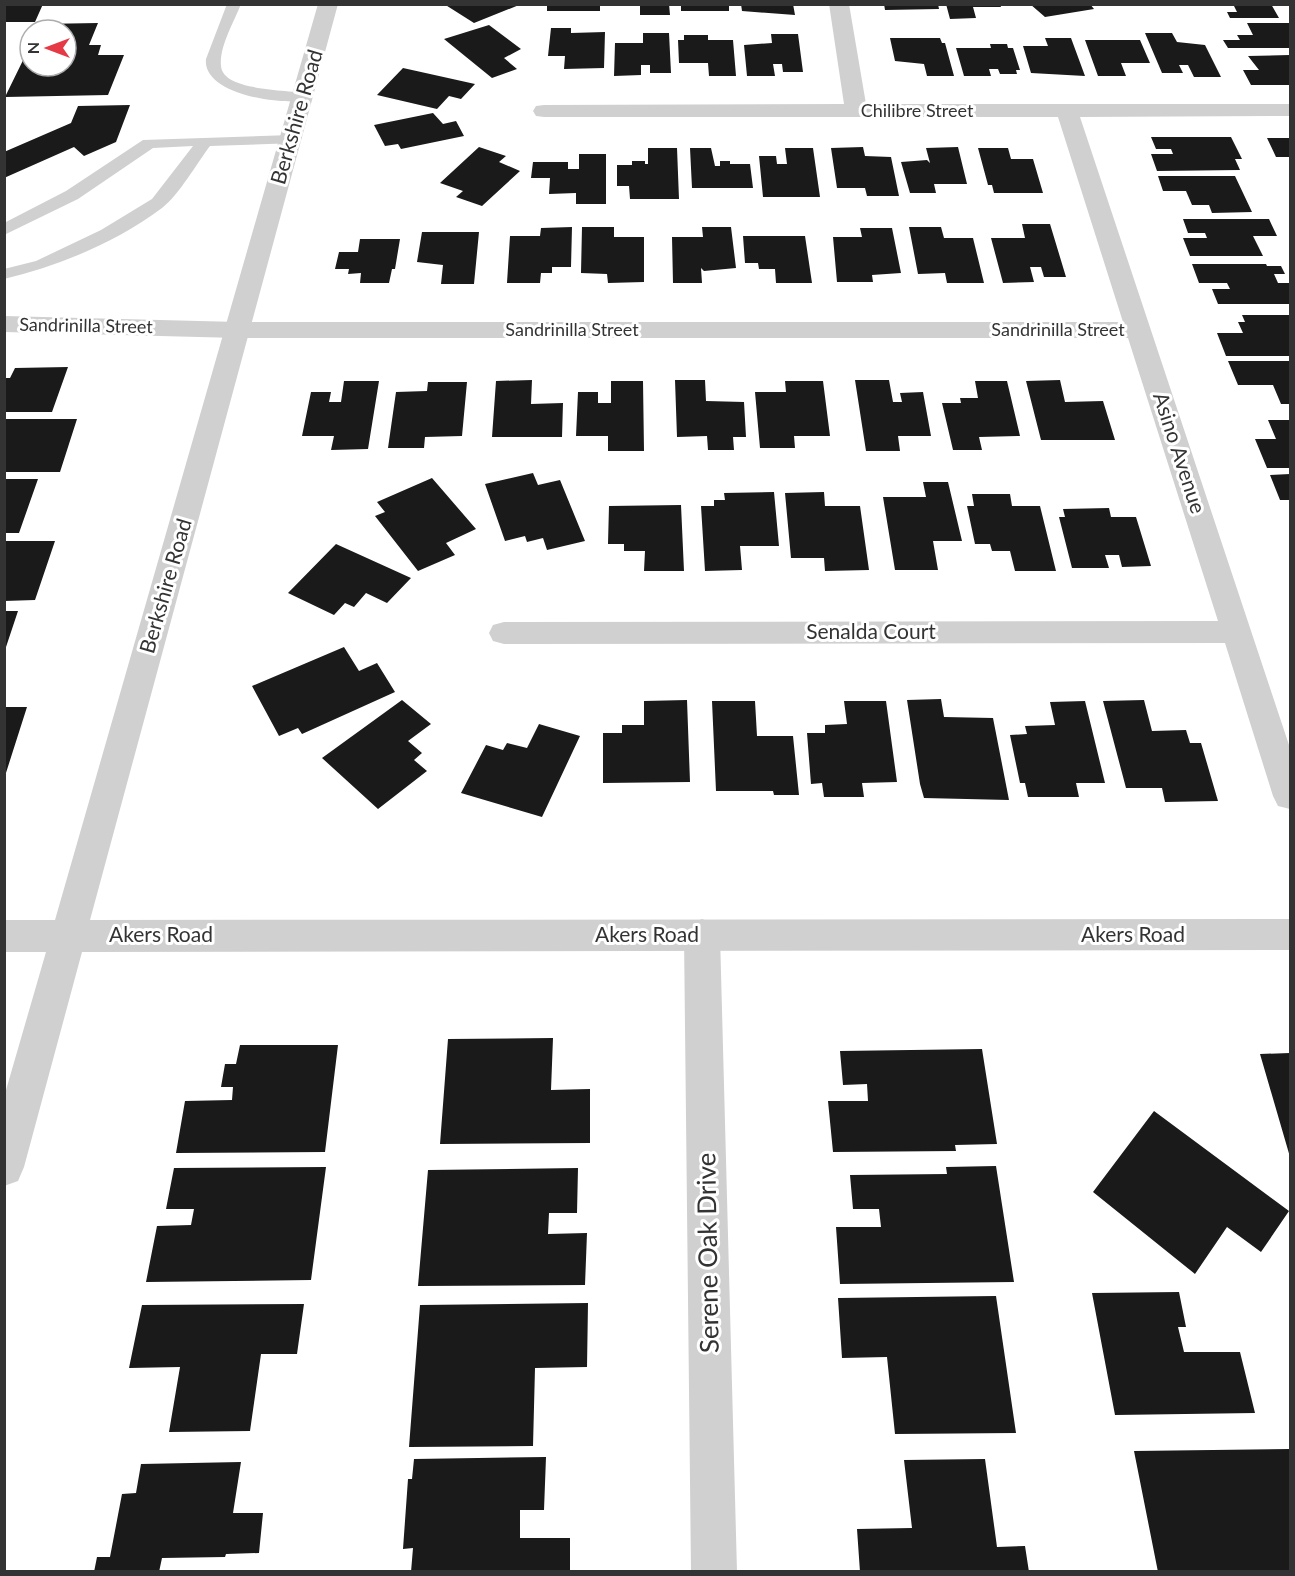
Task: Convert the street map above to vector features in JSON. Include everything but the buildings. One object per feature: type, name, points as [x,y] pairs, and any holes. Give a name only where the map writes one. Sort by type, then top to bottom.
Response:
[{"type":"street","name":"Berkshire Road","points":[[4,1167],[328,4]]},
{"type":"street","points":[[839,4],[856,111]]},
{"type":"street","name":"Asino Avenue","points":[[1067,110],[1290,796]]},
{"type":"street","name":"Chilibre Street","points":[[544,111],[1290,110]]},
{"type":"street","name":"Sandrinilla Street","points":[[4,324],[238,330],[1139,330]]},
{"type":"street","name":"Senalda Court","points":[[504,633],[1237,632]]},
{"type":"street","name":"Serene Oak Drive","points":[[702,935],[714,1572]]},
{"type":"street","name":"Akers Road","points":[[4,936],[1290,935]]},
{"type":"lane","points":[[234,4],[213,63],[216,75],[234,88],[303,97]]},
{"type":"lane","points":[[4,230],[72,195],[149,143],[291,140]]},
{"type":"lane","points":[[4,274],[42,265],[107,234],[158,203],[205,141]]}]
